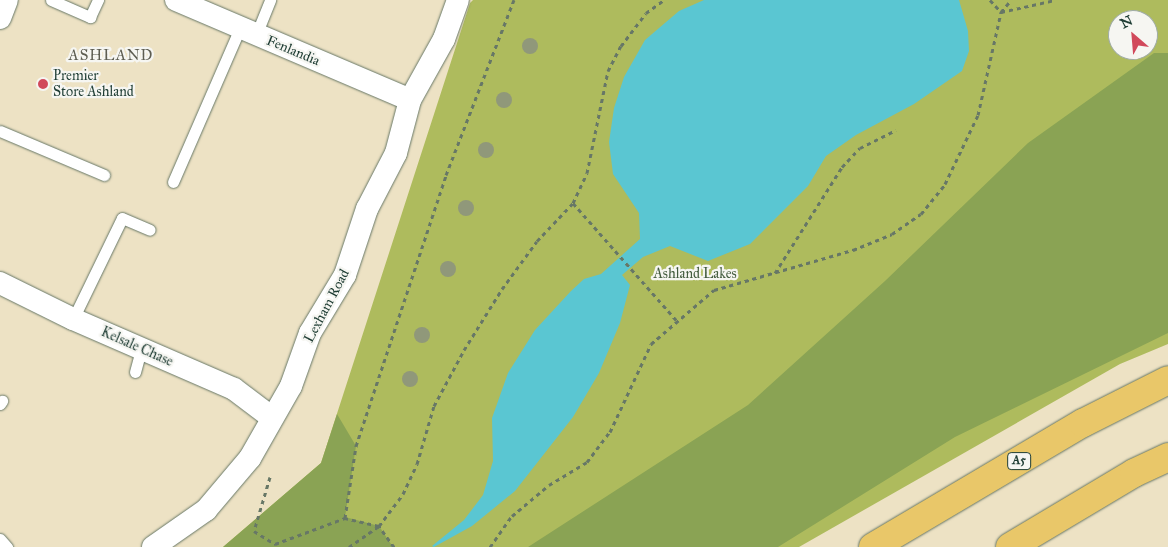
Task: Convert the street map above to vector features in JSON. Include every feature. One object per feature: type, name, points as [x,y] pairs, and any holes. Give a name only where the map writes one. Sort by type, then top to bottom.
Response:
[{"type":"highway","name":"A5","points":[[873,547],[1083,423],[1168,380]]},
{"type":"highway","points":[[1010,547],[1134,473],[1168,457]]},
{"type":"street","points":[[0,18],[7,0]]},
{"type":"street","name":"Fenlandia","points":[[176,0],[410,100]]},
{"type":"street","name":"Lexham Road","points":[[153,547],[206,510],[250,458],[271,417],[291,386],[310,333],[345,275],[367,210],[396,153],[410,100],[444,39],[458,0]]},
{"type":"street","name":"Kelsale Chase","points":[[0,283],[73,319],[234,389],[271,417]]},
{"type":"lane","points":[[51,0],[90,17],[98,0]]},
{"type":"lane","points":[[173,182],[248,32],[270,0]]},
{"type":"lane","points":[[0,131],[104,175]]},
{"type":"lane","points":[[73,319],[122,218],[150,230]]},
{"type":"lane","points":[[136,372],[141,349]]},
{"type":"lane","points":[[0,539],[7,547]]},
{"type":"path","points":[[345,518],[356,446],[446,175],[514,0]]},
{"type":"path","points":[[349,547],[379,526],[403,494],[417,464],[434,406],[464,350],[502,289],[537,241],[573,203],[587,173],[608,71],[621,46],[646,13],[664,0]]},
{"type":"path","points":[[990,0],[1000,12]]},
{"type":"path","points":[[490,547],[512,516],[549,485],[587,462],[610,432],[651,344],[676,320],[714,290],[853,250],[892,234],[921,214],[945,184],[978,115],[1000,12],[1011,0]]},
{"type":"path","points":[[1000,12],[1055,0]]},
{"type":"path","points":[[774,273],[842,167],[860,148],[896,130]]},
{"type":"path","points":[[573,203],[676,320]]},
{"type":"path","points":[[270,475],[254,531],[275,544],[345,518],[379,526],[394,547]]},
{"type":"green space","name":"Ashland Lakes","points":[[473,0],[1168,0],[1168,344],[1120,364],[799,547],[223,547],[321,463],[470,3]]},
{"type":"green space","points":[[1158,53],[1168,53],[1168,333],[955,437],[778,547],[528,547],[748,405],[885,281],[1028,143],[1144,60],[1158,60]]},
{"type":"green space","points":[[337,414],[356,446],[345,517],[379,526],[393,547],[223,547],[321,463]]},
{"type":"water","points":[[704,0],[959,0],[968,31],[969,51],[962,71],[914,104],[856,135],[826,156],[808,186],[750,244],[708,261],[670,246],[643,257],[622,275],[630,285],[620,323],[599,373],[573,417],[515,491],[472,526],[434,547],[432,546],[464,520],[483,495],[493,461],[492,418],[508,373],[535,330],[584,279],[601,274],[640,239],[639,213],[613,174],[609,142],[614,108],[624,77],[645,40],[679,11]]},
{"type":"place","name":"Premier Store Ashland","points":[[43,84]]},
{"type":"district","name":"ASHLAND","points":[[111,56]]}]
